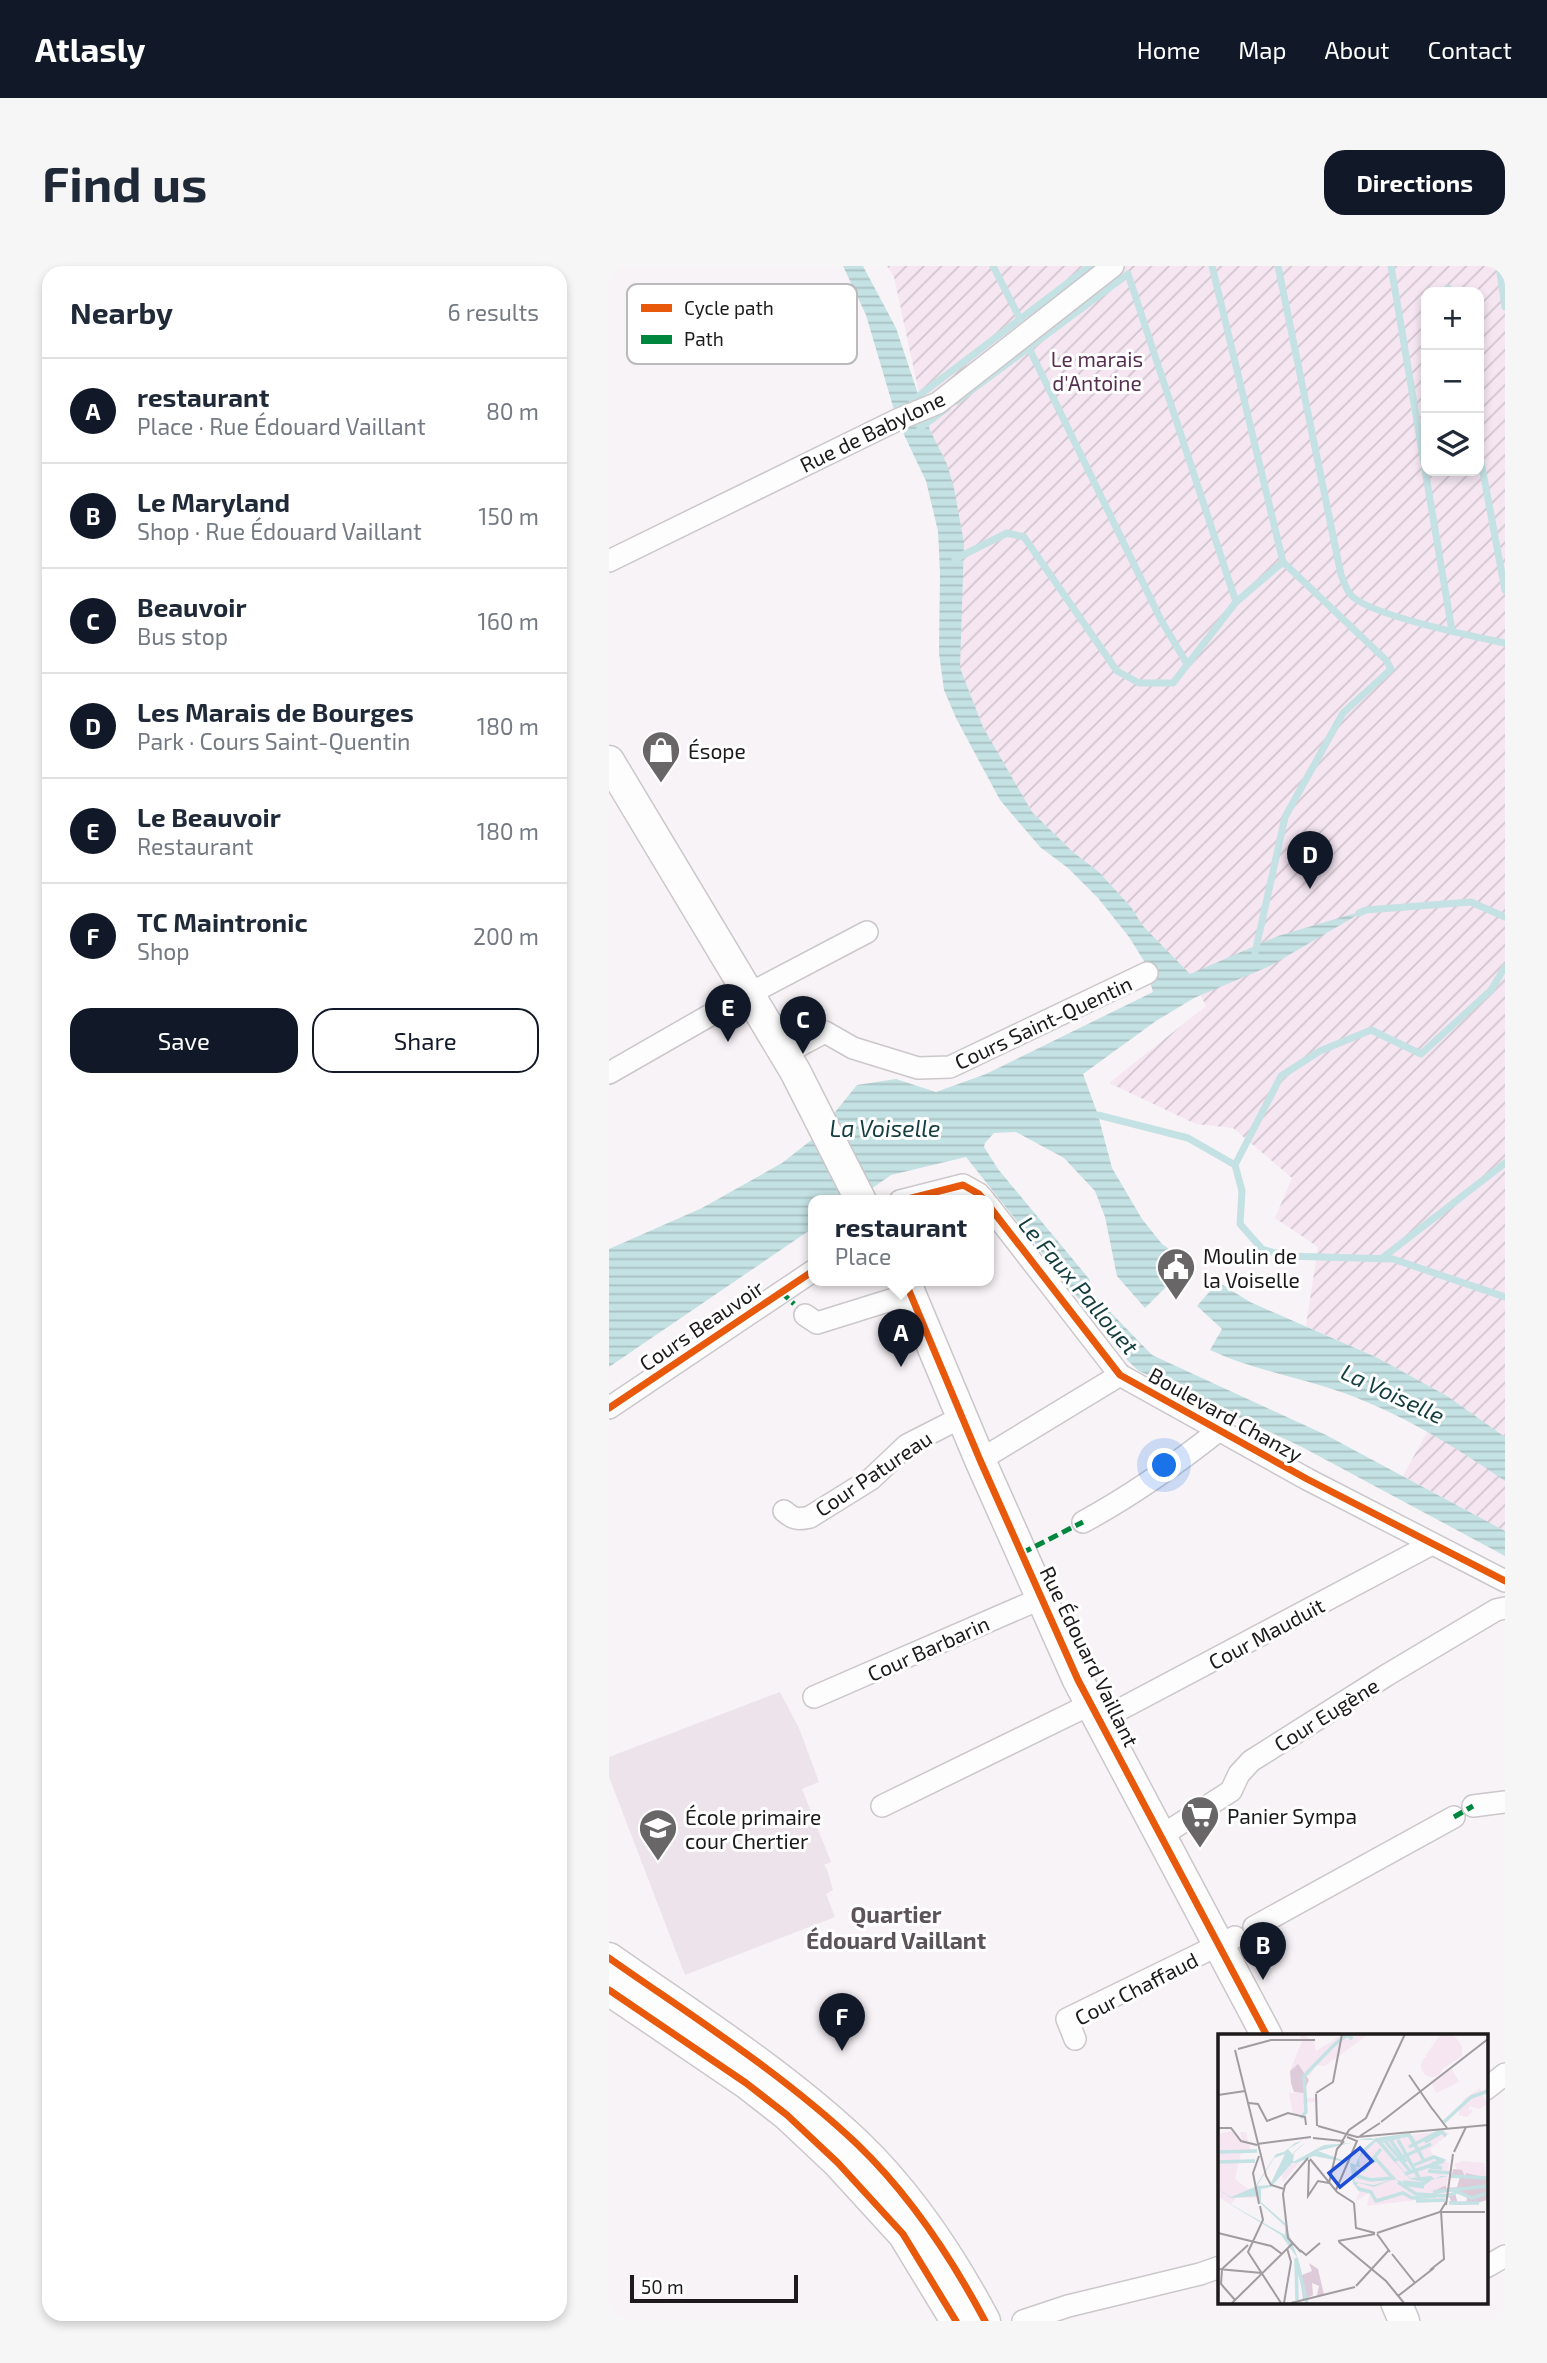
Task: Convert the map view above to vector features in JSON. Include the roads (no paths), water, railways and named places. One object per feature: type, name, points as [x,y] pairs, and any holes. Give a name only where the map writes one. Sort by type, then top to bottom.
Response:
[{"type":"street","name":"Rue de Babylone","points":[[609,561],[938,402],[1113,266]]},
{"type":"street","points":[[609,761],[785,1054],[858,1195]]},
{"type":"street","points":[[609,1073],[748,994],[867,932]]},
{"type":"street","name":"Cours Saint-Quentin","points":[[785,1054],[825,1032],[853,1048],[918,1068],[950,1067],[1147,973]]},
{"type":"street","points":[[924,1195],[963,1185],[980,1195]]},
{"type":"street","name":"Boulevard Chanzy","points":[[994,1212],[1120,1375],[1218,1430],[1505,1581]]},
{"type":"street","name":"Cours Beauvoir","points":[[609,1409],[808,1274]]},
{"type":"street","points":[[805,1315],[817,1323],[907,1288]]},
{"type":"street","name":"Rue Édouard Vaillant","points":[[907,1288],[980,1460],[1095,1712],[1161,1836],[1227,1941],[1266,2034]]},
{"type":"street","points":[[980,1460],[1120,1375]]},
{"type":"street","name":"Cour Patureau","points":[[784,1511],[792,1518],[800,1520],[810,1517],[871,1479],[907,1445],[962,1418]]},
{"type":"street","points":[[1083,1522],[1169,1469],[1218,1430]]},
{"type":"street","name":"Cour Mauduit","points":[[882,1806],[1095,1712],[1432,1544]]},
{"type":"street","name":"Cour Barbarin","points":[[814,1698],[1042,1598]]},
{"type":"street","name":"Cour Eugène","points":[[1161,1836],[1231,1791],[1239,1774],[1251,1761],[1387,1675],[1496,1610],[1505,1608]]},
{"type":"street","points":[[1473,1806],[1505,1802]]},
{"type":"street","points":[[1254,1927],[1454,1817]]},
{"type":"street","name":"Cour Chaffaud","points":[[1075,2039],[1067,2019],[1227,1941]]},
{"type":"street","points":[[609,1958],[804,2097],[857,2144],[925,2223],[985,2321]]},
{"type":"street","points":[[609,1990],[746,2083],[787,2115],[838,2163],[902,2234],[956,2321]]},
{"type":"street","points":[[1487,2088],[1505,2074]]},
{"type":"street","points":[[1487,2266],[1505,2256]]},
{"type":"street","points":[[1023,2321],[1068,2306],[1218,2268]]},
{"type":"water","points":[[843,266],[863,266],[896,328],[930,430],[947,464],[964,543],[960,668],[983,727],[1032,812],[1073,852],[1099,872],[1131,907],[1143,926],[1190,974],[1278,936],[1366,910],[1270,966],[1194,998],[1156,1021],[1083,1074],[1098,1115],[1112,1168],[1142,1219],[1162,1244],[1185,1260],[1180,1273],[1145,1308],[1117,1276],[1105,1217],[1095,1191],[1064,1158],[1016,1132],[994,1133],[984,1147],[998,1169],[1090,1280],[1089,1290],[1152,1355],[1326,1435],[1505,1531],[1505,1556],[1302,1447],[1139,1371],[1128,1361],[966,1157],[891,1175],[863,1195],[808,1195],[808,1231],[609,1367],[609,1249],[702,1208],[782,1163],[814,1138],[857,1085],[896,1079],[936,1092],[986,1074],[1153,992],[1144,961],[1098,898],[1068,868],[1040,847],[1000,800],[944,690],[939,653],[938,531],[926,481],[897,420],[866,315],[857,296],[857,284],[851,284]]},
{"type":"water","name":"La Voiselle","points":[[1218,1282],[1250,1302],[1378,1358],[1447,1396],[1505,1437],[1505,1481],[1447,1443],[1365,1401],[1210,1350],[1222,1329],[1197,1306]]},
{"type":"waterway","points":[[993,266],[1019,317]]},
{"type":"waterway","points":[[912,401],[1090,266]]},
{"type":"waterway","points":[[1212,266],[1283,562],[1386,660],[1391,669],[1343,713],[1285,817],[1255,953]]},
{"type":"waterway","points":[[1278,266],[1341,575],[1350,594],[1360,602],[1398,617],[1505,643]]},
{"type":"waterway","points":[[1391,266],[1452,631]]},
{"type":"waterway","points":[[1499,266],[1505,307]]},
{"type":"waterway","points":[[957,401],[1128,274],[1236,602]]},
{"type":"waterway","points":[[1029,348],[1161,620],[1187,664]]},
{"type":"waterway","points":[[920,428],[947,408]]},
{"type":"waterway","points":[[1484,476],[1505,590]]},
{"type":"waterway","points":[[955,559],[1007,533],[1024,537],[1117,671],[1139,683],[1173,683],[1236,602],[1283,562]]},
{"type":"waterway","points":[[1359,913],[1366,910],[1471,902],[1505,917]]},
{"type":"waterway","points":[[1505,967],[1491,990],[1421,1054],[1371,1030],[1320,1051],[1281,1076],[1235,1165],[1242,1191],[1240,1224],[1262,1249],[1285,1256],[1393,1259],[1505,1297]]},
{"type":"waterway","points":[[1098,1115],[1188,1138],[1235,1165]]},
{"type":"waterway","points":[[1381,1259],[1505,1163]]},
{"type":"place","name":"Ésope","points":[[661,784]]},
{"type":"place","name":"Les Marais de Bourges","points":[[1310,889]]},
{"type":"place","name":"Le Beauvoir","points":[[728,1042]]},
{"type":"place","name":"Beauvoir","points":[[803,1054]]},
{"type":"place","name":"Moulin de la Voiselle","points":[[1176,1301]]},
{"type":"place","name":"restaurant","points":[[901,1367]]},
{"type":"place","name":"Panier Sympa","points":[[1200,1849]]},
{"type":"place","name":"École primaire cour Chertier","points":[[658,1862]]},
{"type":"place","name":"Le Maryland","points":[[1263,1980]]},
{"type":"place","name":"TC Maintronic","points":[[842,2051]]},
{"type":"district","name":"Quartier Édouard Vaillant","points":[[896,1927]]},
{"type":"park label","name":"Le marais d'Antoine","points":[[1097,370]]},
{"type":"water label","name":"Le Faux Pallouet","points":[[1079,1285]]}]
